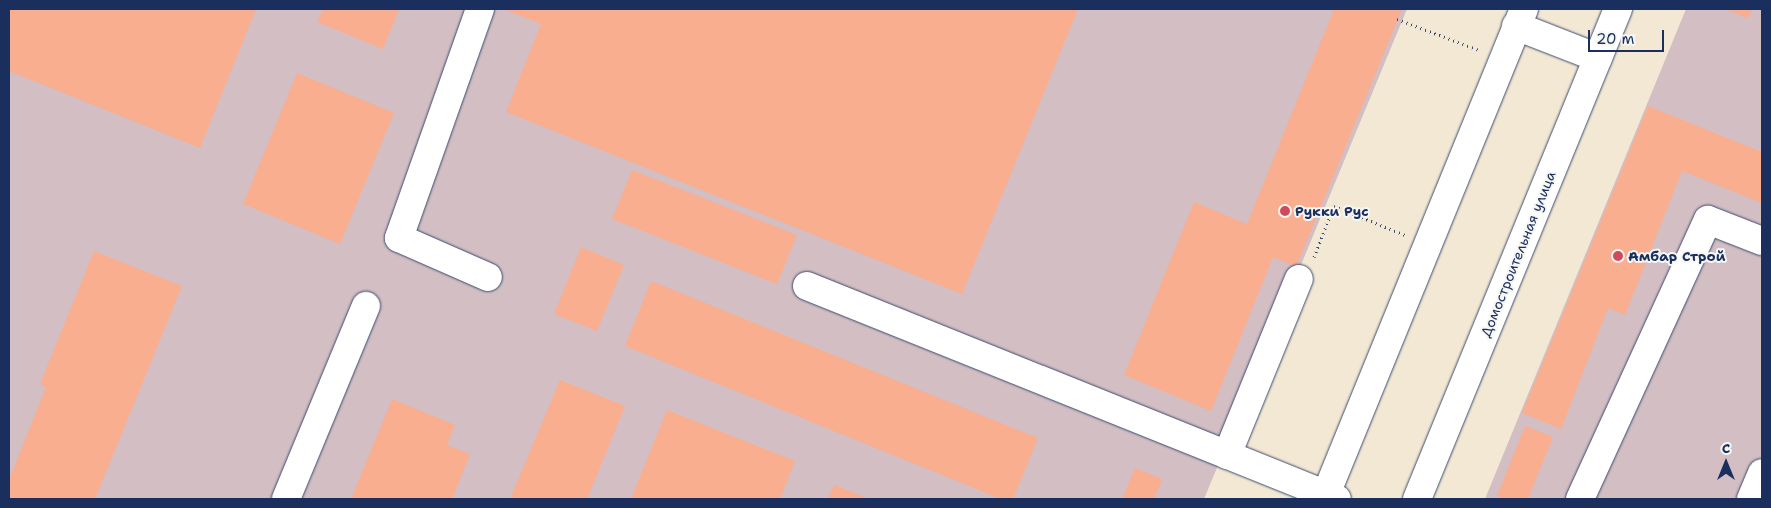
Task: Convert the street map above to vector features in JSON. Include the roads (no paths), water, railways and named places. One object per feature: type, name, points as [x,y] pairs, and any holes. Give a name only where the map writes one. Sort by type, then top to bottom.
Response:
[{"type":"street","points":[[480,9],[399,238],[488,277]]},
{"type":"street","name":"Домостроительная улица","points":[[1417,499],[1618,9]]},
{"type":"street","points":[[807,286],[1329,498],[1428,245],[1520,18],[1598,58]]},
{"type":"street","points":[[1580,499],[1708,220],[1762,241]]},
{"type":"street","points":[[1227,455],[1299,279]]},
{"type":"street","points":[[286,499],[366,306]]},
{"type":"street","points":[[1751,499],[1762,473]]},
{"type":"place","name":"Рукки Рус","points":[[1285,211]]},
{"type":"place","name":"Амбар Строй","points":[[1618,256]]}]
